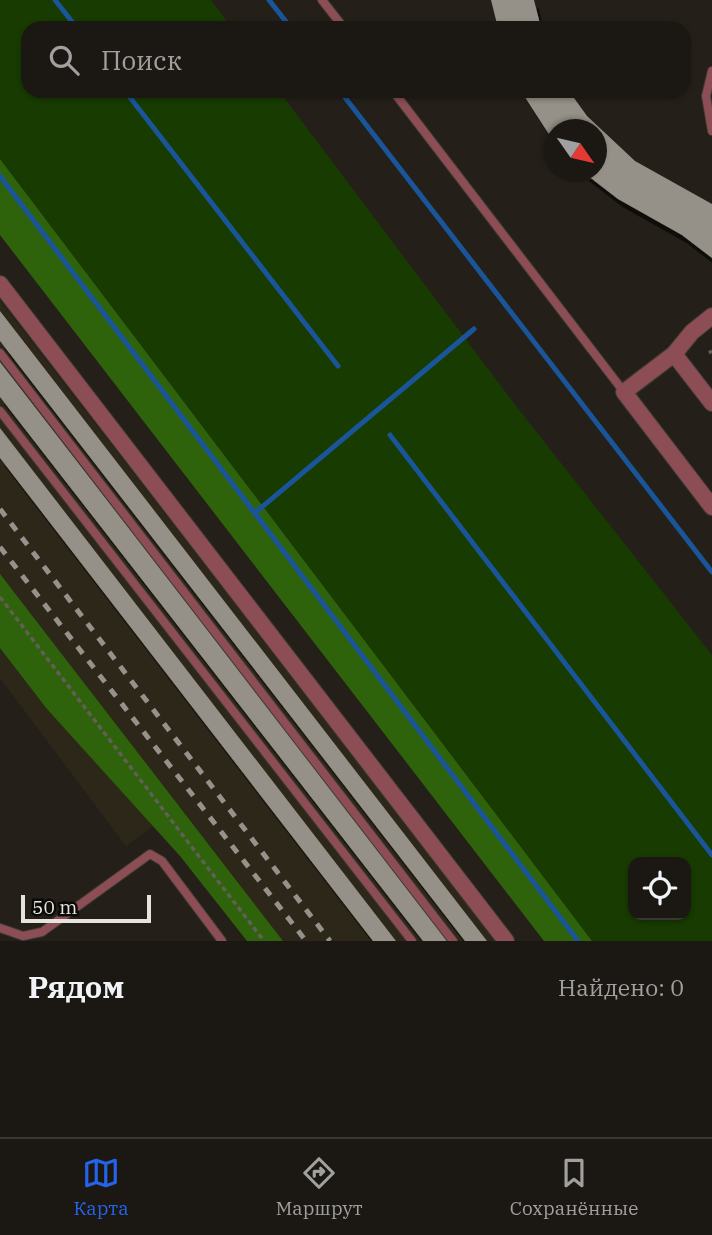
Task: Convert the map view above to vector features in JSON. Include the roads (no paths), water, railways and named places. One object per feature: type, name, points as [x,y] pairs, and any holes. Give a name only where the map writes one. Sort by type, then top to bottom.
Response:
[{"type":"street","points":[[0,284],[506,941]]},
{"type":"street","points":[[712,317],[692,332],[674,354],[624,392],[712,507]]},
{"type":"street","points":[[674,354],[712,403]]},
{"type":"lane","points":[[322,0],[338,21]]},
{"type":"lane","points":[[712,71],[706,96],[712,131]]},
{"type":"lane","points":[[398,98],[624,392]]},
{"type":"lane","points":[[0,353],[453,941]]},
{"type":"lane","points":[[0,411],[412,941]]},
{"type":"lane","points":[[0,928],[22,939],[42,932],[150,854],[162,862],[222,941]]},
{"type":"waterway","points":[[55,0],[72,21]]},
{"type":"waterway","points":[[269,0],[286,21]]},
{"type":"waterway","points":[[130,98],[338,366]]},
{"type":"waterway","points":[[345,98],[712,572]]},
{"type":"waterway","points":[[0,176],[578,941]]},
{"type":"waterway","points":[[256,512],[474,329]]},
{"type":"waterway","points":[[390,435],[712,855]]},
{"type":"railway","points":[[0,509],[330,941]]},
{"type":"railway","points":[[0,547],[306,941]]}]
